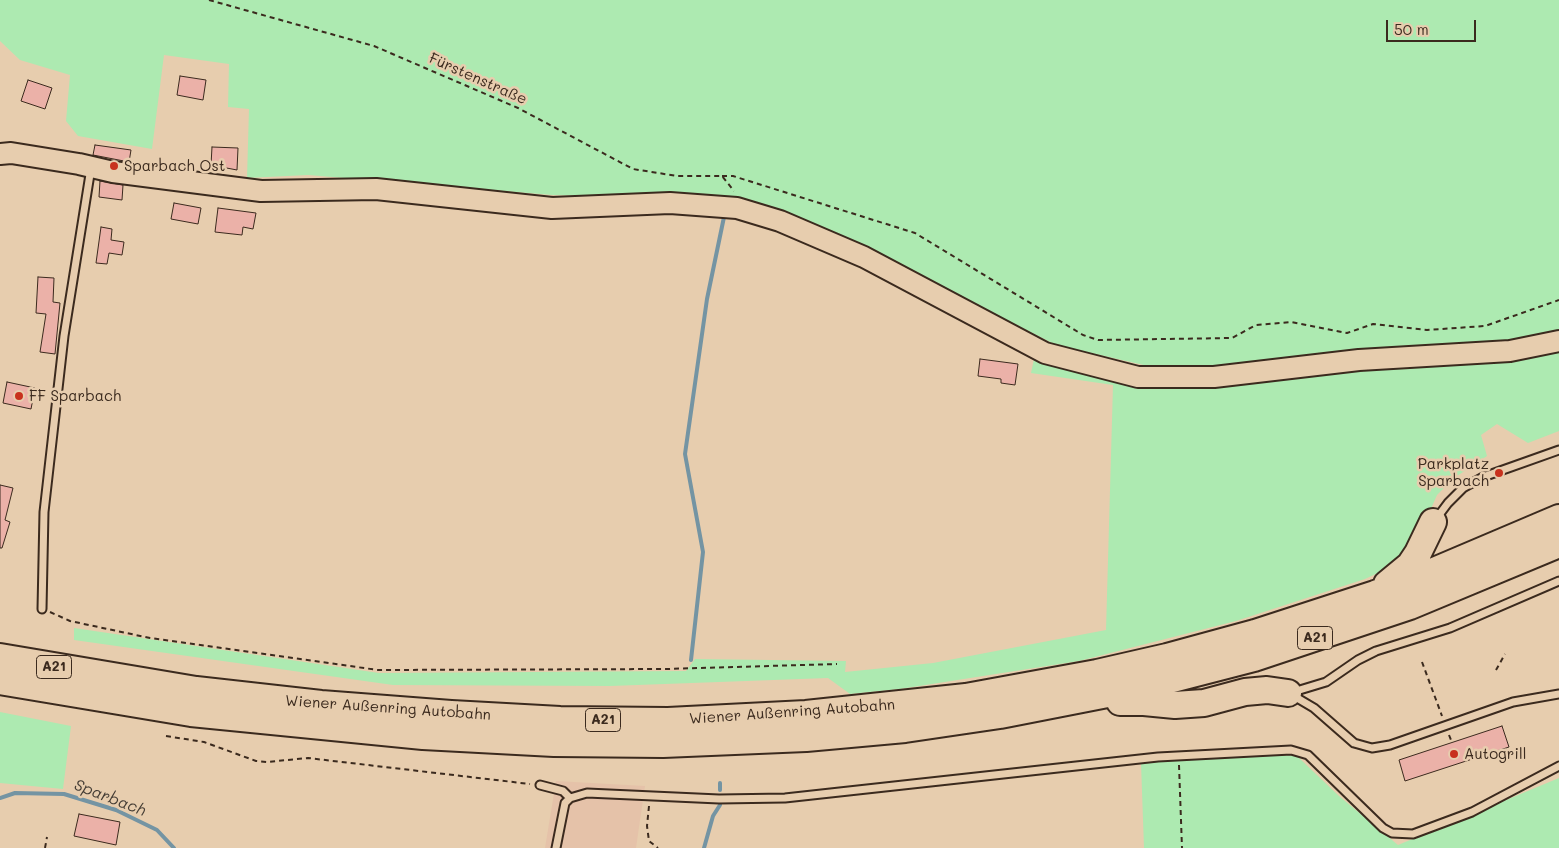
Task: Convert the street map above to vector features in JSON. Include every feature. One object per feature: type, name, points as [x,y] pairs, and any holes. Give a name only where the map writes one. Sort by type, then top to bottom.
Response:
[{"type":"highway","name":"Wiener Außenring Autobahn","points":[[0,657],[196,690],[320,704],[451,714],[560,720],[668,720],[806,714],[966,697],[1097,673],[1255,633],[1375,594],[1440,569],[1559,518]]},
{"type":"highway","points":[[1375,594],[1410,565],[1433,522]]},
{"type":"highway","name":"Wiener Außenring Autobahn","points":[[0,682],[200,714],[424,736],[554,743],[663,744],[806,738],[905,729],[1062,704],[1138,688],[1254,658],[1410,606],[1559,544]]},
{"type":"highway","points":[[1062,704],[1144,702],[1175,705],[1204,703],[1245,692],[1267,690],[1288,693]]},
{"type":"street","points":[[0,154],[11,153],[140,176],[261,190],[376,189],[552,208],[670,203],[737,208],[780,220],[864,257],[1045,353],[1138,377],[1214,377],[1359,360],[1510,351],[1559,341]]},
{"type":"lane","points":[[42,609],[44,512],[64,336],[91,166]]},
{"type":"lane","points":[[1433,522],[1463,488],[1483,477],[1559,450]]},
{"type":"lane","points":[[1288,693],[1326,682],[1358,660],[1376,651],[1450,628],[1559,581]]},
{"type":"lane","points":[[1288,693],[1314,708],[1354,744],[1372,748],[1390,745],[1513,702],[1559,694]]},
{"type":"lane","points":[[556,848],[562,810],[570,798],[587,793],[719,800],[785,798],[1179,755],[1292,750],[1300,752],[1316,762],[1383,828],[1392,834],[1402,835],[1425,831],[1472,812],[1559,766]]},
{"type":"lane","points":[[540,785],[563,791],[570,798]]},
{"type":"path","name":"Fürstenstraße","points":[[209,0],[262,13],[374,46],[518,108],[632,169],[677,176],[733,176],[915,233],[1083,335],[1098,340],[1232,338],[1256,325],[1291,322],[1347,333],[1373,324],[1427,330],[1485,326],[1559,300]]},
{"type":"path","points":[[722,176],[730,184]]},
{"type":"path","points":[[42,609],[70,621],[150,638],[378,670],[666,669],[837,664]]},
{"type":"path","points":[[1496,670],[1506,654]]},
{"type":"path","points":[[1422,662],[1445,726]]},
{"type":"path","points":[[166,736],[204,742],[256,761],[267,762],[308,758],[540,785]]},
{"type":"path","points":[[1179,755],[1182,848]]},
{"type":"path","points":[[650,796],[646,826],[649,841],[658,848]]},
{"type":"path","points":[[45,848],[47,837]]},
{"type":"shaded area","points":[[556,781],[645,786],[636,848],[545,848]]},
{"type":"green space","points":[[0,0],[1559,0],[1559,337],[1170,371],[1056,345],[825,228],[742,201],[552,195],[308,175],[247,178],[249,109],[228,107],[229,64],[164,55],[152,149],[78,136],[66,121],[70,75],[20,60],[0,41]]},
{"type":"green space","points":[[1559,349],[1559,431],[1528,443],[1497,424],[1481,435],[1487,456],[1454,478],[1437,495],[1419,536],[1397,564],[1365,579],[1236,621],[1079,661],[900,689],[850,694],[828,678],[610,686],[393,685],[74,640],[74,628],[379,673],[686,671],[695,659],[846,661],[845,672],[933,663],[1106,630],[1113,385],[1031,373],[1034,359],[1138,382]]},
{"type":"green space","points":[[0,712],[71,726],[63,789],[0,783]]},
{"type":"green space","points":[[1296,755],[1339,796],[1398,845],[1559,778],[1559,848],[1144,848],[1141,763],[1186,758]]},
{"type":"building","points":[[180,76],[206,80],[203,100],[177,95]]},
{"type":"building","points":[[28,80],[52,88],[45,109],[21,101]]},
{"type":"building","points":[[95,145],[131,150],[129,162],[93,155]]},
{"type":"building","points":[[212,147],[238,148],[237,170],[211,165]]},
{"type":"building","points":[[100,181],[123,185],[122,200],[99,197]]},
{"type":"building","points":[[174,203],[201,208],[198,224],[171,219]]},
{"type":"building","points":[[218,208],[256,213],[253,229],[243,227],[242,235],[215,232]]},
{"type":"building","points":[[101,227],[112,229],[111,240],[124,242],[122,255],[109,253],[107,264],[96,263]]},
{"type":"building","points":[[38,277],[54,278],[53,302],[60,303],[55,354],[40,352],[46,314],[36,313]]},
{"type":"building","points":[[980,359],[1018,364],[1015,385],[1001,383],[1001,379],[978,376]]},
{"type":"building","name":"FF Sparbach","points":[[7,382],[35,388],[31,409],[3,403]]},
{"type":"building","points":[[0,485],[13,488],[5,520],[10,522],[2,548],[0,548]]},
{"type":"building","name":"Autogrill","points":[[1502,726],[1509,747],[1405,781],[1399,760]]},
{"type":"building","points":[[79,814],[120,822],[116,845],[74,836]]},
{"type":"waterway","points":[[691,660],[703,552],[685,454],[707,299],[724,217]]},
{"type":"waterway","points":[[720,783],[720,790]]},
{"type":"waterway","name":"Sparbach","points":[[0,798],[15,793],[64,794],[116,810],[157,830],[174,848]]},
{"type":"waterway","points":[[704,848],[713,816],[720,805]]},
{"type":"place","name":"Sparbach Ost","points":[[114,166]]},
{"type":"place","name":"FF Sparbach","points":[[19,396]]},
{"type":"place","name":"Parkplatz Sparbach","points":[[1499,473]]},
{"type":"place","name":"Autogrill","points":[[1454,754]]}]
